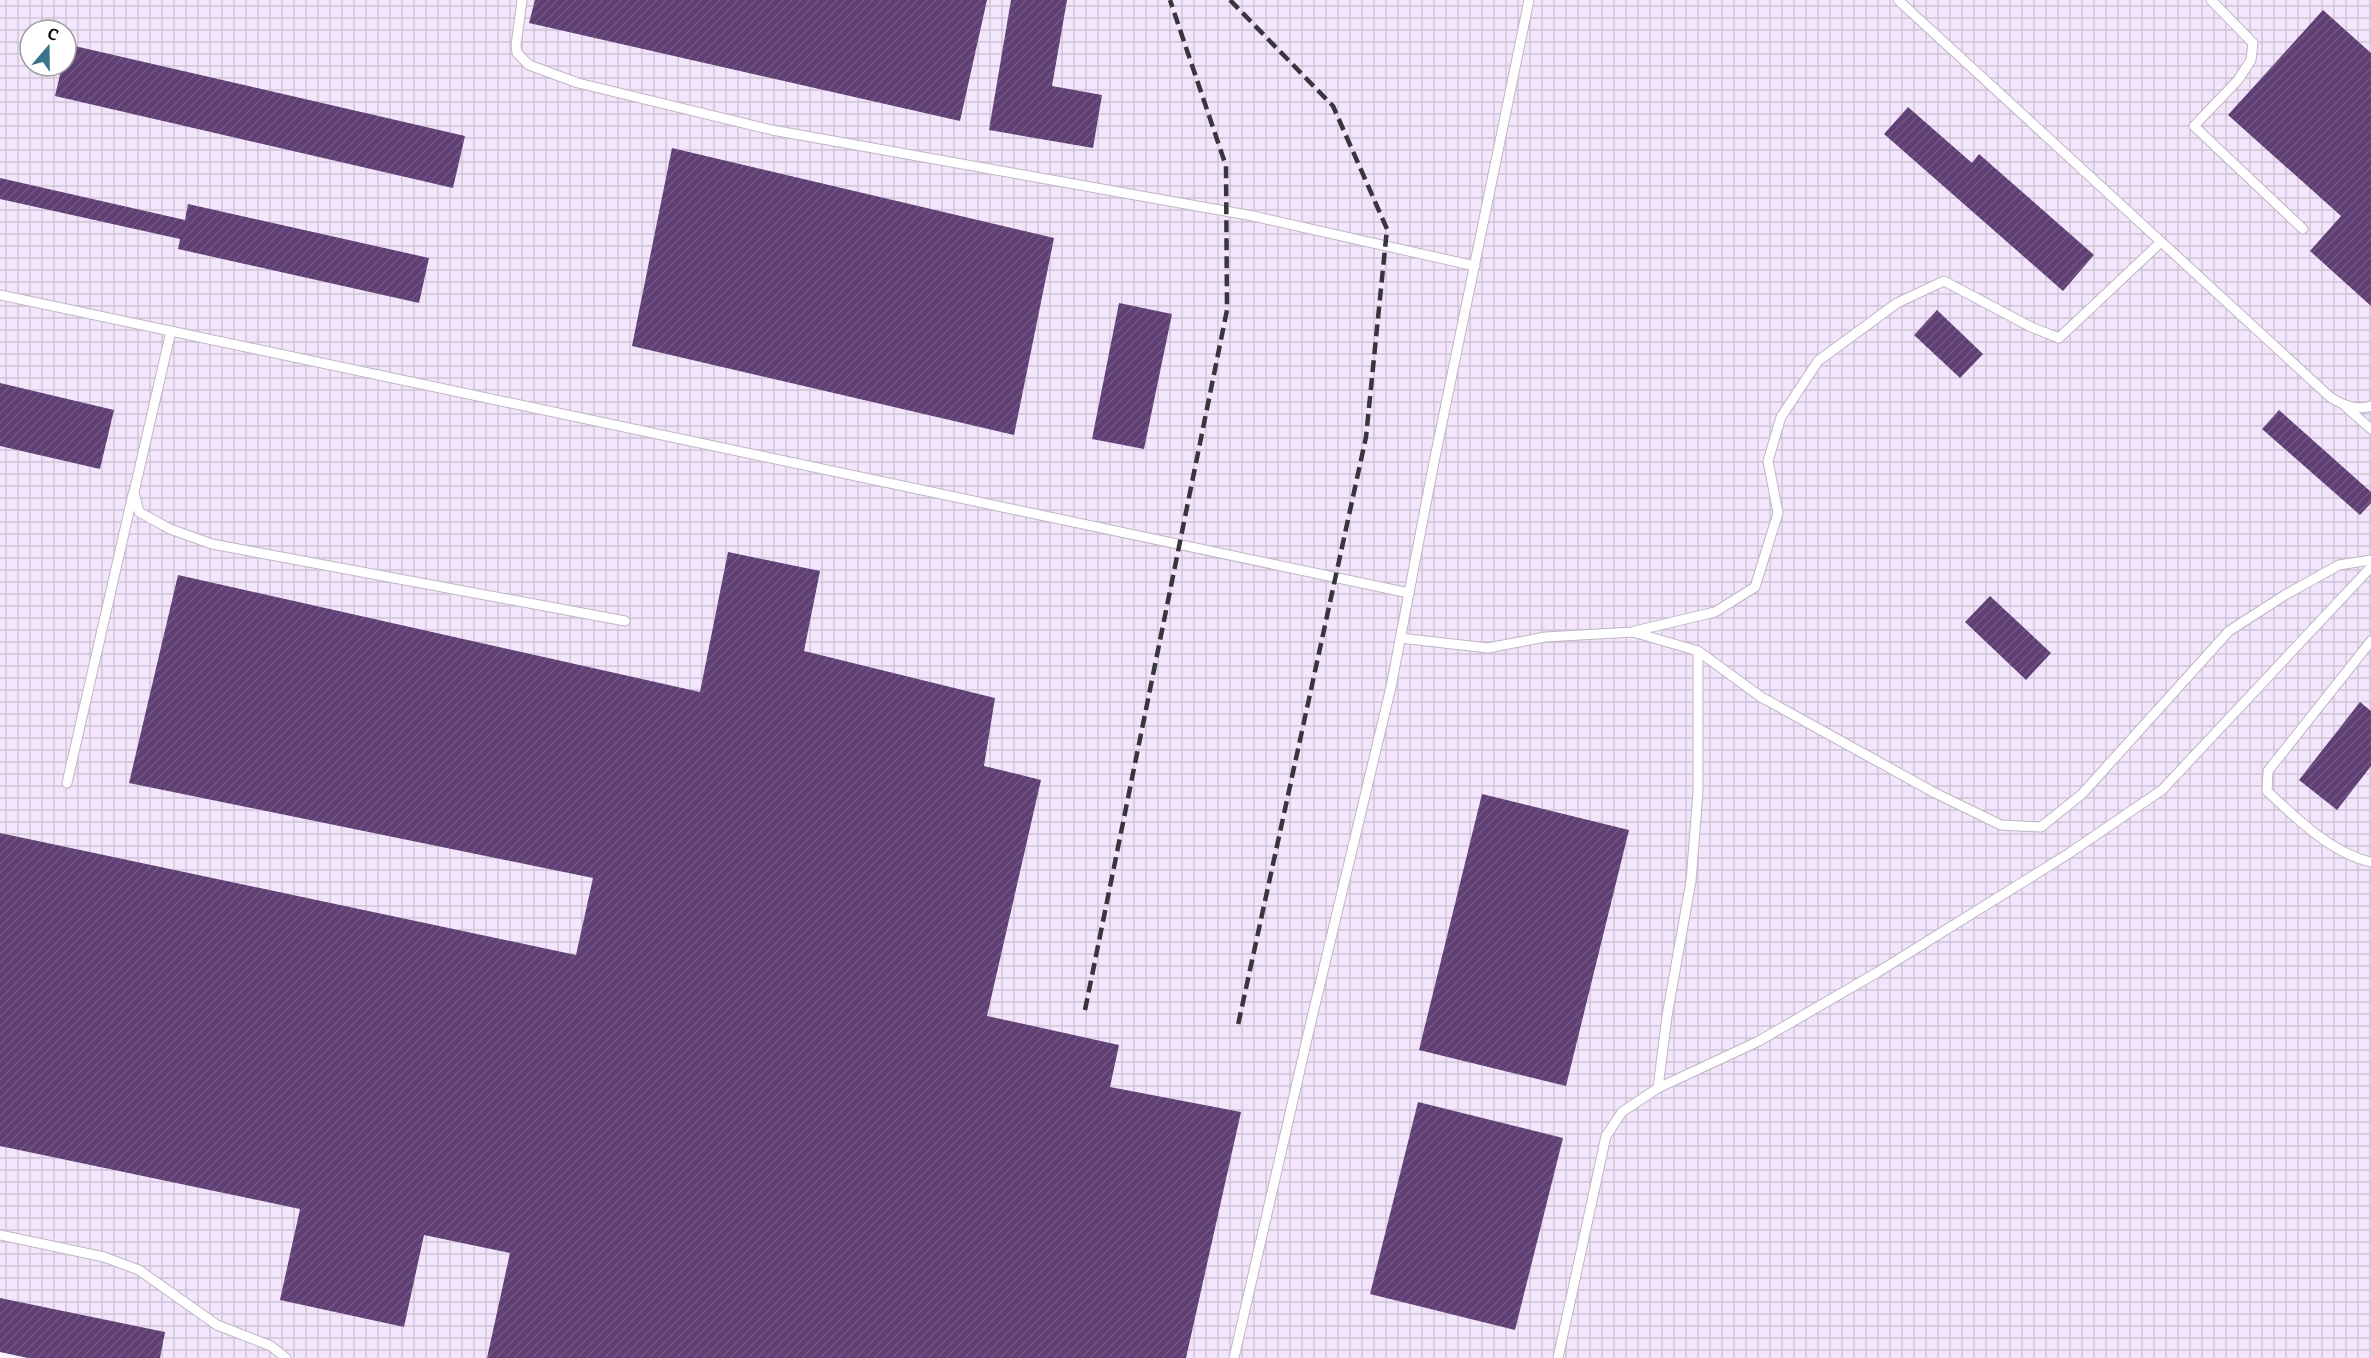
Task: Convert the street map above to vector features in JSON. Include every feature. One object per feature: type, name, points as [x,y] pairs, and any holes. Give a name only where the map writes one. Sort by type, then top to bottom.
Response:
[{"type":"lane","points":[[522,0],[517,53],[529,65],[578,83],[772,130],[1253,216],[1475,267]]},
{"type":"lane","points":[[1234,1358],[1315,1003],[1391,687],[1528,0]]},
{"type":"lane","points":[[1898,0],[2330,397],[2371,429]]},
{"type":"lane","points":[[2211,0],[2243,30],[2253,43],[2251,60],[2238,80],[2194,126],[2303,229]]},
{"type":"lane","points":[[1400,638],[1488,648],[1545,637],[1633,632],[1715,612],[1755,587],[1778,513],[1768,461],[1780,417],[1818,361],[1896,303],[1944,281],[2031,327],[2058,338],[2161,242]]},
{"type":"lane","points":[[0,295],[1409,593]]},
{"type":"lane","points":[[67,783],[171,331]]},
{"type":"lane","points":[[2343,405],[2356,408],[2371,406]]},
{"type":"lane","points":[[134,492],[139,512],[170,529],[212,544],[625,621]]},
{"type":"lane","points":[[1633,632],[1698,651],[1761,697],[1935,793],[2001,825],[2041,827],[2082,794],[2229,631],[2285,595],[2339,565],[2371,560]]},
{"type":"lane","points":[[1558,1358],[1606,1136],[1622,1112],[1658,1088],[1759,1041],[1878,972],[2068,854],[2162,790],[2371,567]]},
{"type":"lane","points":[[2371,641],[2268,771],[2267,791],[2321,837],[2355,858],[2371,862]]},
{"type":"lane","points":[[1658,1088],[1666,1016],[1692,870],[1698,792],[1698,651]]},
{"type":"lane","points":[[0,1235],[105,1257],[139,1270],[218,1325],[271,1346],[286,1358]]},
{"type":"shaded area","points":[[0,0],[2371,0],[2371,1358],[28,1358],[0,1352]]},
{"type":"building","points":[[535,0],[987,0],[960,121],[529,23]]},
{"type":"building","points":[[1011,0],[1067,0],[1052,86],[1102,95],[1093,148],[989,130]]},
{"type":"building","points":[[2323,10],[2371,53],[2371,306],[2310,251],[2341,216],[2228,115]]},
{"type":"building","points":[[78,47],[465,136],[453,188],[55,96],[59,78],[78,78]]},
{"type":"building","points":[[1908,107],[1972,163],[1979,154],[2094,255],[2063,291],[1884,134]]},
{"type":"building","points":[[672,148],[1054,238],[1014,435],[632,346]]},
{"type":"building","points":[[0,178],[185,220],[188,204],[429,258],[419,303],[178,249],[180,239],[0,199]]},
{"type":"building","points":[[1119,303],[1172,314],[1144,449],[1092,439]]},
{"type":"building","points":[[1937,310],[1983,354],[1960,378],[1914,335]]},
{"type":"building","points":[[0,383],[114,410],[100,469],[0,446]]},
{"type":"building","points":[[2279,410],[2371,492],[2371,503],[2360,515],[2262,429]]},
{"type":"building","points":[[728,552],[820,571],[804,651],[995,698],[984,766],[1041,780],[987,1016],[1119,1045],[1110,1087],[1241,1112],[1186,1358],[487,1358],[510,1253],[424,1235],[404,1327],[280,1300],[300,1209],[0,1146],[0,833],[576,955],[593,878],[129,783],[178,575],[700,692]]},
{"type":"building","points":[[1990,596],[2051,653],[2026,680],[1965,622]]},
{"type":"building","points":[[2360,702],[2371,711],[2371,766],[2337,810],[2299,780]]},
{"type":"building","points":[[1482,794],[1629,830],[1566,1086],[1419,1050]]},
{"type":"building","points":[[1418,1102],[1563,1138],[1515,1330],[1370,1294]]},
{"type":"building","points":[[0,1298],[165,1332],[160,1358],[28,1358],[0,1352]]},
{"type":"railway","points":[[1085,1010],[1227,310],[1226,166],[1170,0]]},
{"type":"railway","points":[[1230,0],[1333,106],[1387,229],[1366,437],[1238,1025]]}]
